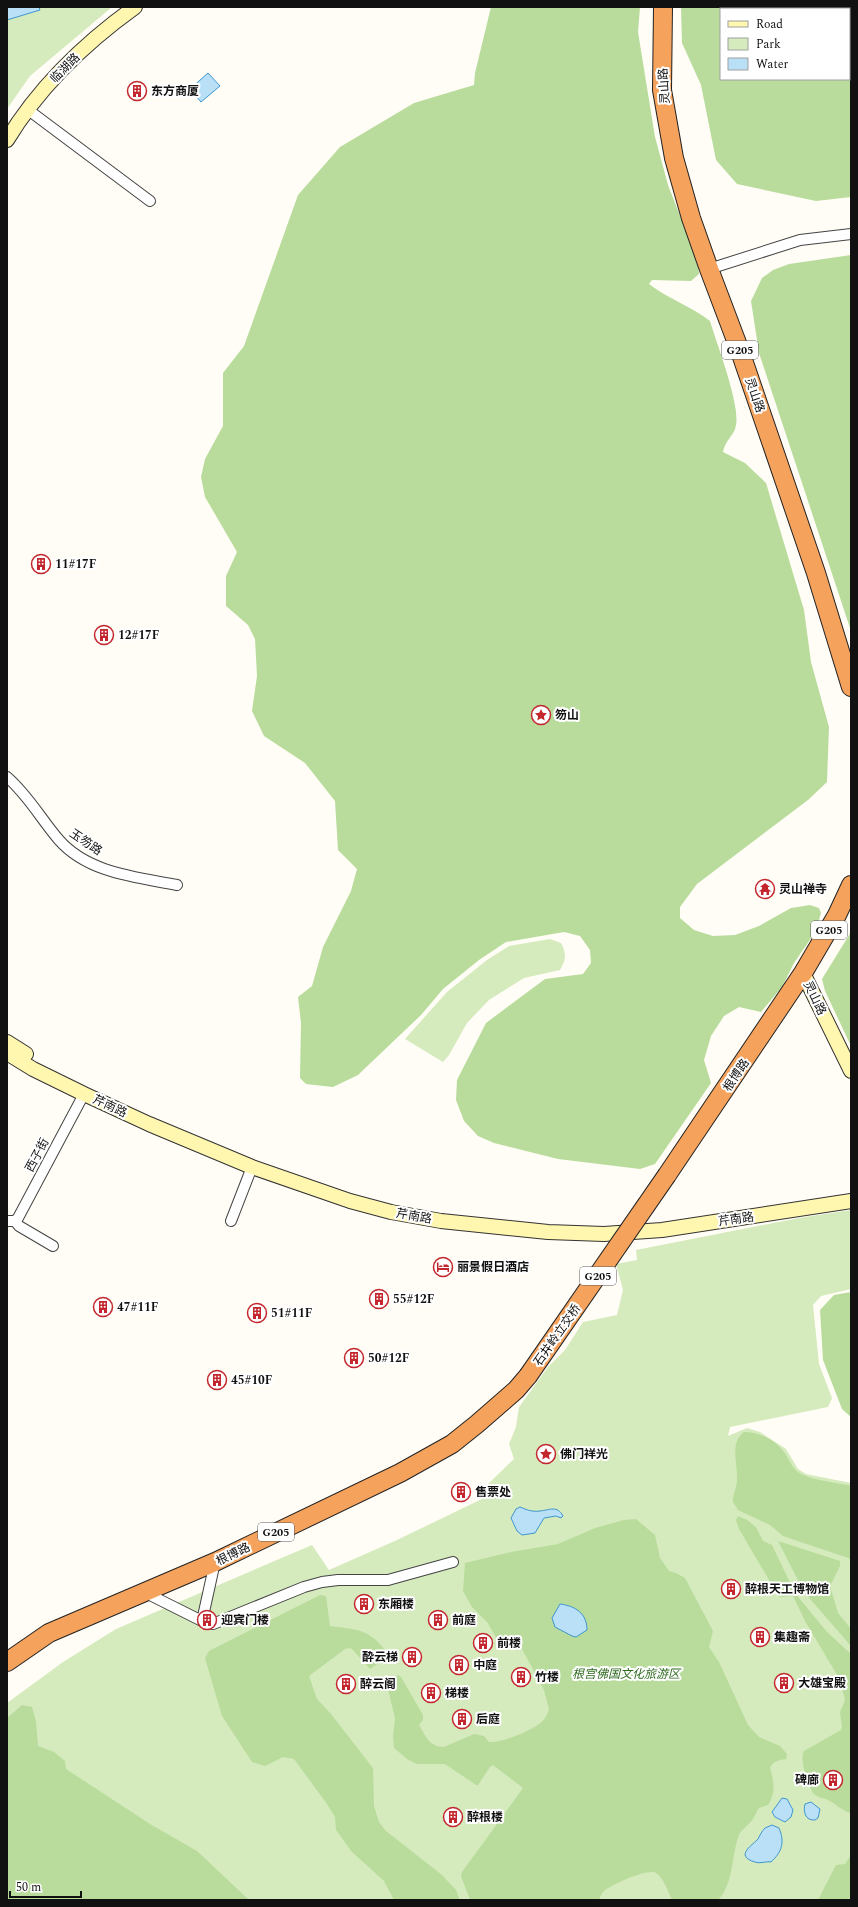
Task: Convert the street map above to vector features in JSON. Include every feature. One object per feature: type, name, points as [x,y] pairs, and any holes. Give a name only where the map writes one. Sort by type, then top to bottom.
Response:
[{"type":"highway","name":"灵山路","points":[[663,7],[662,90],[674,158],[691,218],[746,366],[816,573],[851,687]]},
{"type":"highway","name":"灵山路","points":[[803,973],[837,915],[851,885]]},
{"type":"highway","name":"根博路","points":[[667,1175],[803,973]]},
{"type":"highway","name":"石井岭立交桥","points":[[528,1376],[667,1175]]},
{"type":"highway","name":"根博路","points":[[7,1662],[49,1633],[146,1593],[215,1562],[400,1473],[452,1444],[505,1400],[528,1376]]},
{"type":"main road","name":"临湖路","points":[[7,140],[42,90],[92,41],[135,7]]},
{"type":"main road","name":"灵山路","points":[[803,973],[851,1071]]},
{"type":"main road","points":[[7,1042],[84,1094]]},
{"type":"main road","name":"芹南路","points":[[7,1053],[33,1069],[84,1094],[149,1124],[252,1167],[350,1201],[391,1212],[441,1222],[548,1232],[604,1234],[662,1230],[851,1201]]},
{"type":"street","points":[[28,109],[150,201]]},
{"type":"street","points":[[709,269],[800,240],[851,234]]},
{"type":"street","name":"玉笏路","points":[[7,777],[26,795],[60,841],[87,861],[115,873],[176,885]]},
{"type":"street","name":"西子街","points":[[11,1221],[21,1213],[84,1094]]},
{"type":"street","points":[[231,1221],[252,1167]]},
{"type":"street","points":[[11,1221],[53,1246]]},
{"type":"street","points":[[202,1622],[215,1562]]},
{"type":"street","points":[[146,1593],[202,1622],[213,1624],[322,1582],[338,1580],[388,1580],[453,1562]]},
{"type":"green space","points":[[7,7],[112,7],[30,76],[7,109]]},
{"type":"green space","points":[[491,7],[640,7],[638,32],[655,137],[668,185],[698,262],[699,274],[691,281],[652,280],[649,284],[710,321],[735,403],[736,425],[734,432],[726,444],[723,452],[745,463],[766,483],[804,610],[811,662],[829,727],[827,782],[808,800],[697,884],[680,907],[680,918],[694,930],[713,936],[735,935],[759,926],[791,908],[810,905],[819,908],[821,913],[816,931],[794,963],[782,987],[761,1012],[739,1007],[724,1016],[711,1036],[704,1060],[711,1083],[655,1164],[640,1169],[558,1159],[494,1143],[478,1136],[464,1121],[456,1100],[457,1080],[486,1023],[545,979],[583,974],[591,963],[590,950],[580,936],[564,932],[506,942],[479,960],[443,989],[421,1015],[358,1075],[333,1087],[306,1084],[300,1078],[301,1023],[298,997],[312,986],[323,947],[351,891],[357,869],[338,850],[335,801],[305,763],[264,736],[252,711],[257,676],[255,639],[248,625],[226,606],[226,576],[237,552],[205,497],[201,477],[205,459],[223,426],[223,373],[244,346],[298,195],[340,147],[414,103],[474,85],[475,73]]},
{"type":"green space","points":[[681,7],[851,7],[851,197],[816,201],[737,184],[716,160],[701,85],[682,43]]},
{"type":"green space","points":[[851,255],[851,631],[759,353],[751,301],[762,278],[773,270],[789,264]]},
{"type":"green space","points":[[851,932],[851,1046],[825,991],[822,979]]},
{"type":"green space","points":[[550,939],[561,943],[564,950],[565,960],[560,970],[524,978],[489,1000],[467,1023],[449,1055],[443,1062],[405,1039],[447,992],[487,960],[509,946]]},
{"type":"green space","name":"根宫佛国文化旅游区","points":[[851,1210],[851,1289],[821,1296],[813,1305],[819,1364],[832,1398],[828,1407],[730,1427],[728,1436],[747,1428],[760,1432],[786,1449],[798,1469],[806,1474],[851,1483],[851,1900],[7,1900],[7,1703],[63,1662],[116,1629],[312,1545],[329,1570],[397,1540],[486,1497],[486,1486],[514,1459],[509,1444],[516,1427],[519,1407],[548,1367],[565,1350],[583,1322],[617,1315],[623,1290],[616,1264],[637,1260],[636,1250],[799,1218]]},
{"type":"green space","points":[[851,1292],[851,1417],[842,1409],[823,1360],[820,1310],[834,1295]]},
{"type":"green space","points":[[744,1432],[755,1433],[776,1443],[799,1473],[820,1480],[851,1486],[851,1559],[783,1536],[770,1525],[738,1510],[733,1502],[737,1480],[735,1448],[739,1437]]},
{"type":"green space","points":[[738,1516],[747,1520],[756,1527],[763,1541],[772,1545],[795,1593],[827,1632],[851,1654],[850,1813],[828,1800],[814,1794],[803,1766],[804,1751],[841,1730],[840,1712],[845,1700],[840,1680],[805,1621],[793,1596],[779,1597],[739,1529],[736,1520]]},
{"type":"green space","points":[[636,1519],[655,1535],[660,1558],[669,1571],[685,1578],[713,1631],[709,1647],[719,1662],[748,1725],[759,1737],[780,1746],[787,1754],[786,1759],[775,1762],[770,1768],[774,1787],[771,1800],[768,1805],[759,1808],[753,1819],[739,1835],[736,1843],[730,1878],[718,1900],[672,1900],[666,1885],[659,1875],[652,1872],[629,1878],[613,1885],[603,1892],[599,1900],[470,1900],[461,1876],[462,1872],[523,1788],[493,1765],[478,1785],[476,1785],[445,1764],[417,1764],[407,1759],[394,1748],[393,1736],[395,1718],[386,1681],[398,1675],[401,1677],[423,1715],[423,1720],[419,1725],[428,1740],[439,1747],[444,1747],[474,1734],[484,1736],[489,1742],[495,1742],[511,1738],[535,1727],[545,1718],[549,1709],[544,1690],[516,1638],[512,1636],[500,1642],[498,1641],[487,1622],[472,1607],[463,1591],[465,1563],[511,1552],[558,1544],[595,1528],[624,1520]]},
{"type":"green space","points":[[778,1541],[840,1561],[840,1566],[830,1586],[838,1613],[851,1629],[851,1646],[804,1592]]},
{"type":"green space","points":[[320,1595],[326,1596],[330,1626],[364,1632],[376,1640],[389,1655],[370,1669],[353,1650],[350,1648],[345,1649],[309,1676],[317,1699],[331,1714],[373,1768],[374,1806],[379,1822],[386,1831],[442,1875],[456,1890],[460,1900],[394,1900],[384,1881],[352,1852],[336,1830],[335,1817],[294,1759],[283,1757],[265,1766],[252,1762],[222,1716],[205,1658],[209,1651]]},
{"type":"green space","points":[[22,1705],[32,1707],[36,1721],[38,1746],[54,1752],[65,1761],[66,1769],[150,1824],[197,1851],[249,1900],[7,1900],[7,1718]]},
{"type":"green space","points":[[851,1855],[851,1900],[818,1900],[836,1865],[845,1864]]},
{"type":"water","points":[[7,7],[39,7],[40,10],[7,20]]},
{"type":"water","points":[[208,73],[220,86],[201,102],[190,89]]},
{"type":"water","points":[[520,1507],[534,1511],[556,1509],[563,1516],[561,1518],[556,1516],[544,1518],[535,1533],[522,1535],[517,1531],[511,1518],[516,1509]]},
{"type":"water","points":[[560,1604],[579,1611],[585,1619],[587,1630],[576,1637],[555,1627],[552,1618]]},
{"type":"water","points":[[782,1798],[787,1799],[793,1810],[791,1817],[785,1822],[775,1817],[772,1812]]},
{"type":"water","points":[[811,1802],[820,1809],[818,1818],[815,1820],[809,1819],[804,1810],[805,1804]]},
{"type":"water","points":[[772,1825],[779,1828],[782,1838],[780,1851],[775,1858],[771,1862],[757,1863],[746,1857],[745,1853],[749,1847],[758,1839],[765,1828]]},
{"type":"place","name":"东方商厦","points":[[137,91]]},
{"type":"place","name":"11#17F","points":[[41,564]]},
{"type":"place","name":"12#17F","points":[[104,635]]},
{"type":"place","name":"笏山","points":[[541,715]]},
{"type":"place","name":"灵山禅寺","points":[[765,889]]},
{"type":"place","name":"丽景假日酒店","points":[[443,1267]]},
{"type":"place","name":"55#12F","points":[[379,1299]]},
{"type":"place","name":"47#11F","points":[[103,1307]]},
{"type":"place","name":"51#11F","points":[[257,1313]]},
{"type":"place","name":"50#12F","points":[[354,1358]]},
{"type":"place","name":"45#10F","points":[[217,1380]]},
{"type":"place","name":"佛门祥光","points":[[546,1454]]},
{"type":"place","name":"售票处","points":[[461,1492]]},
{"type":"place","name":"醉根天工博物馆","points":[[731,1589]]},
{"type":"place","name":"东厢楼","points":[[364,1604]]},
{"type":"place","name":"迎宾门楼","points":[[207,1620]]},
{"type":"place","name":"前庭","points":[[438,1620]]},
{"type":"place","name":"集趣斋","points":[[760,1637]]},
{"type":"place","name":"前楼","points":[[483,1643]]},
{"type":"place","name":"酔云梯","points":[[412,1657]]},
{"type":"place","name":"中庭","points":[[459,1665]]},
{"type":"place","name":"竹楼","points":[[521,1677]]},
{"type":"place","name":"大雄宝殿","points":[[784,1683]]},
{"type":"place","name":"醉云阁","points":[[346,1684]]},
{"type":"place","name":"梯楼","points":[[431,1693]]},
{"type":"place","name":"后庭","points":[[462,1719]]},
{"type":"place","name":"碑廊","points":[[833,1780]]},
{"type":"place","name":"醉根楼","points":[[453,1817]]}]
